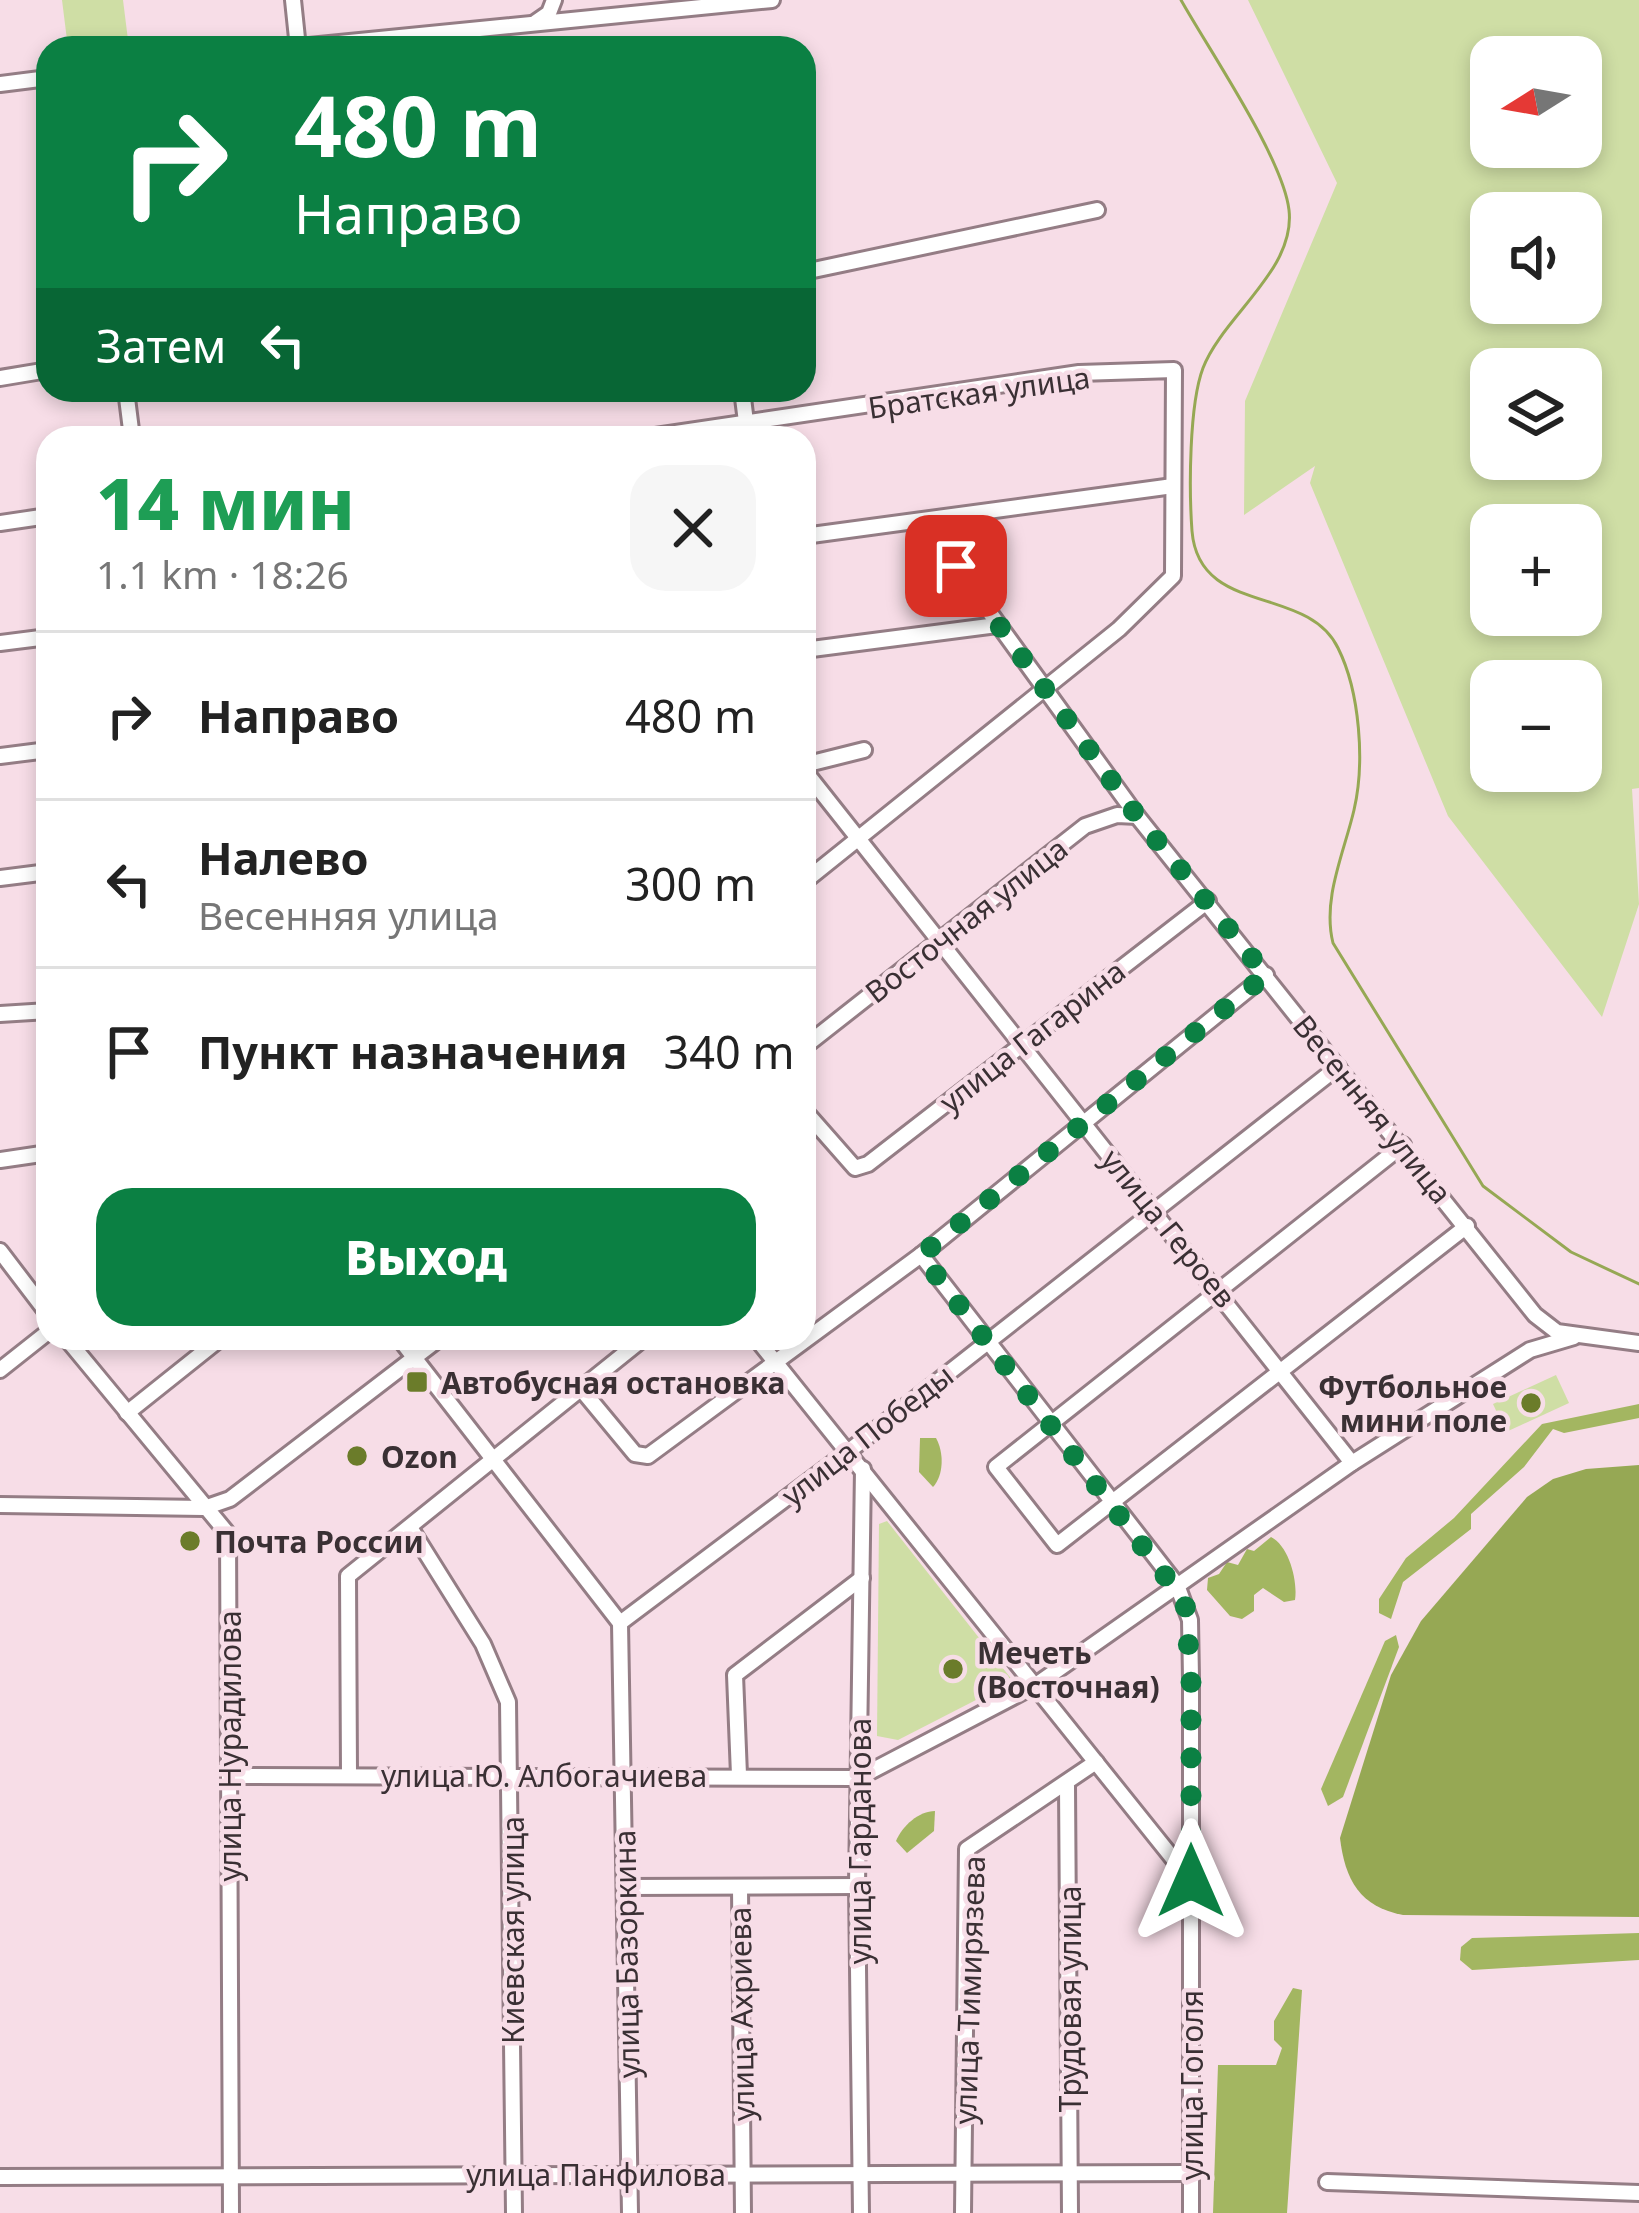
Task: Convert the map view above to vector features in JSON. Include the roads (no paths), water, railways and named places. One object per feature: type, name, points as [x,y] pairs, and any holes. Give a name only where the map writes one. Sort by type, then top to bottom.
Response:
[{"type":"street","points":[[293,0],[294,36]]},
{"type":"street","points":[[532,25],[549,13],[554,0]]},
{"type":"street","points":[[419,36],[772,0]]},
{"type":"street","points":[[0,84],[36,80]]},
{"type":"street","points":[[816,269],[1097,210]]},
{"type":"street","name":"Братская улица","points":[[776,426],[1079,373],[1174,370],[1173,487]]},
{"type":"street","points":[[0,378],[36,372]]},
{"type":"street","points":[[816,535],[1173,487],[1173,576],[1119,629],[816,873]]},
{"type":"street","points":[[0,523],[36,518]]},
{"type":"street","name":"Весенняя улица","points":[[944,519],[956,566],[1137,816],[1542,1323],[1574,1336],[1639,1343]]},
{"type":"street","points":[[816,648],[997,625]]},
{"type":"street","points":[[0,643],[36,638]]},
{"type":"street","points":[[816,764],[864,750]]},
{"type":"street","points":[[0,757],[36,752]]},
{"type":"street","name":"улица Героев","points":[[816,784],[1352,1463]]},
{"type":"street","name":"Восточная улица","points":[[816,1038],[1085,826],[1117,815],[1137,816]]},
{"type":"street","points":[[0,878],[36,874]]},
{"type":"street","name":"улица Гагарина","points":[[816,1124],[855,1168],[1208,901]]},
{"type":"street","points":[[816,1330],[921,1255],[1266,975]]},
{"type":"street","points":[[0,1014],[36,1012]]},
{"type":"street","name":"улица Победы","points":[[620,1623],[849,1451],[1338,1067]]},
{"type":"street","points":[[1403,1144],[996,1467],[1057,1546],[1467,1226]]},
{"type":"street","points":[[0,1160],[36,1155]]},
{"type":"street","points":[[0,1251],[36,1299]]},
{"type":"street","name":"улица Гоголя","points":[[921,1255],[1177,1586],[1190,1619],[1191,2213]]},
{"type":"street","points":[[858,1778],[1036,1685],[1352,1463],[1530,1350],[1574,1336]]},
{"type":"street","points":[[0,1370],[36,1342]]},
{"type":"street","points":[[76,1350],[204,1508],[225,1526]]},
{"type":"street","points":[[127,1413],[206,1350]]},
{"type":"street","points":[[409,1350],[620,1623]]},
{"type":"street","points":[[0,1505],[204,1508],[230,1499],[425,1350]]},
{"type":"street","points":[[349,1775],[348,1576],[496,1462],[630,1350]]},
{"type":"street","points":[[766,1350],[1191,1881]]},
{"type":"street","points":[[582,1390],[641,1457],[788,1350]]},
{"type":"street","name":"улица Гарданова","points":[[861,2213],[857,1886],[863,1469]]},
{"type":"street","name":"улица Нурадилова","points":[[230,1499],[225,1526],[231,2213]]},
{"type":"street","name":"Киевская улица","points":[[411,1529],[483,1644],[508,1702],[514,2213]]},
{"type":"street","points":[[739,1775],[735,1675],[862,1578]]},
{"type":"street","name":"улица Базоркина","points":[[620,1623],[630,2213]]},
{"type":"street","name":"улица Тимирязева","points":[[963,2213],[967,1849],[1067,1786],[1096,1762]]},
{"type":"street","name":"улица Ю. Албогачиева","points":[[230,1776],[858,1778]]},
{"type":"street","name":"Трудовая улица","points":[[1067,1786],[1070,2213]]},
{"type":"street","points":[[626,1888],[857,1886]]},
{"type":"street","name":"улица Ахриева","points":[[740,1888],[743,2213]]},
{"type":"street","name":"улица Панфилова","points":[[0,2176],[1192,2173]]},
{"type":"street","points":[[1327,2182],[1639,2193]]},
{"type":"waterway","points":[[1181,0],[1260,134],[1289,210],[1281,253],[1213,349],[1198,384],[1190,471],[1192,531],[1199,558],[1213,577],[1323,628],[1345,666],[1356,706],[1359,771],[1332,893],[1333,943],[1483,1186],[1571,1252],[1639,1284]]},
{"type":"place","name":"Автобусная остановка","points":[[417,1382]]},
{"type":"place","name":"Футбольное мини поле","points":[[1531,1403]]},
{"type":"place","name":"Ozon","points":[[357,1456]]},
{"type":"place","name":"Почта России","points":[[190,1541]]},
{"type":"place","name":"Мечеть (Восточная)","points":[[953,1669]]}]
